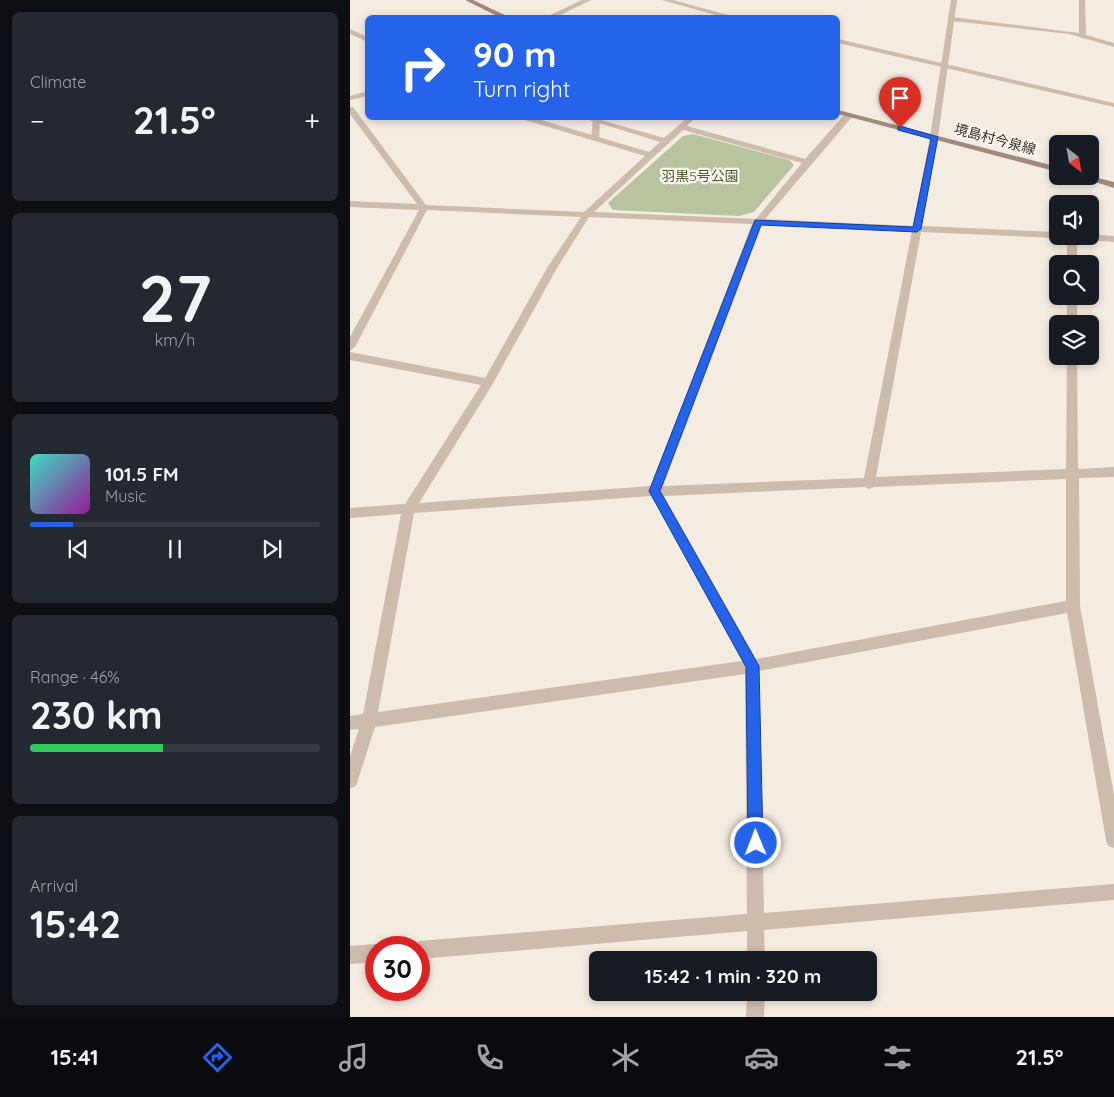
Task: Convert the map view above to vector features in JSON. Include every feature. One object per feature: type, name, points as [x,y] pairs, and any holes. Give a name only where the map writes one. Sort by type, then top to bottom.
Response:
[{"type":"main road","points":[[468,0],[501,15]]},
{"type":"main road","name":"境島村今泉線","points":[[840,113],[1049,168]]},
{"type":"main road","points":[[1099,181],[1114,185]]},
{"type":"street","points":[[554,15],[588,0]]},
{"type":"street","points":[[665,0],[724,15]]},
{"type":"street","points":[[869,484],[934,137],[954,0]]},
{"type":"street","points":[[1082,0],[1083,36]]},
{"type":"street","points":[[952,19],[1070,32],[1114,45]]},
{"type":"street","points":[[352,33],[365,39]]},
{"type":"street","points":[[840,41],[1114,105]]},
{"type":"street","points":[[350,98],[365,94]]},
{"type":"street","points":[[350,109],[424,208]]},
{"type":"street","points":[[756,951],[752,666],[655,491],[758,222],[807,162],[849,115]]},
{"type":"street","points":[[541,120],[649,155]]},
{"type":"street","points":[[595,139],[596,120],[665,140]]},
{"type":"street","points":[[350,780],[369,721],[408,510],[488,382],[552,268],[587,214],[689,120]]},
{"type":"street","points":[[681,127],[807,162]]},
{"type":"street","points":[[350,204],[1049,236]]},
{"type":"street","points":[[350,347],[424,208]]},
{"type":"street","points":[[1099,238],[1114,239]]},
{"type":"street","points":[[350,356],[488,382]]},
{"type":"street","points":[[1072,365],[1073,606],[1111,807],[1114,840]]},
{"type":"street","points":[[350,513],[655,491],[869,484],[1114,472]]},
{"type":"street","points":[[350,723],[752,666],[1073,606]]},
{"type":"street","points":[[430,949],[1114,892]]},
{"type":"street","points":[[350,955],[365,954]]},
{"type":"street","points":[[755,1017],[756,1001]]},
{"type":"green space","name":"羽黒5号公園","points":[[693,134],[789,160],[794,165],[754,212],[739,216],[613,210],[608,203],[683,136]]},
{"type":"route","points":[[756,843],[752,666],[655,491],[758,222],[917,229],[934,137],[900,128]]}]
